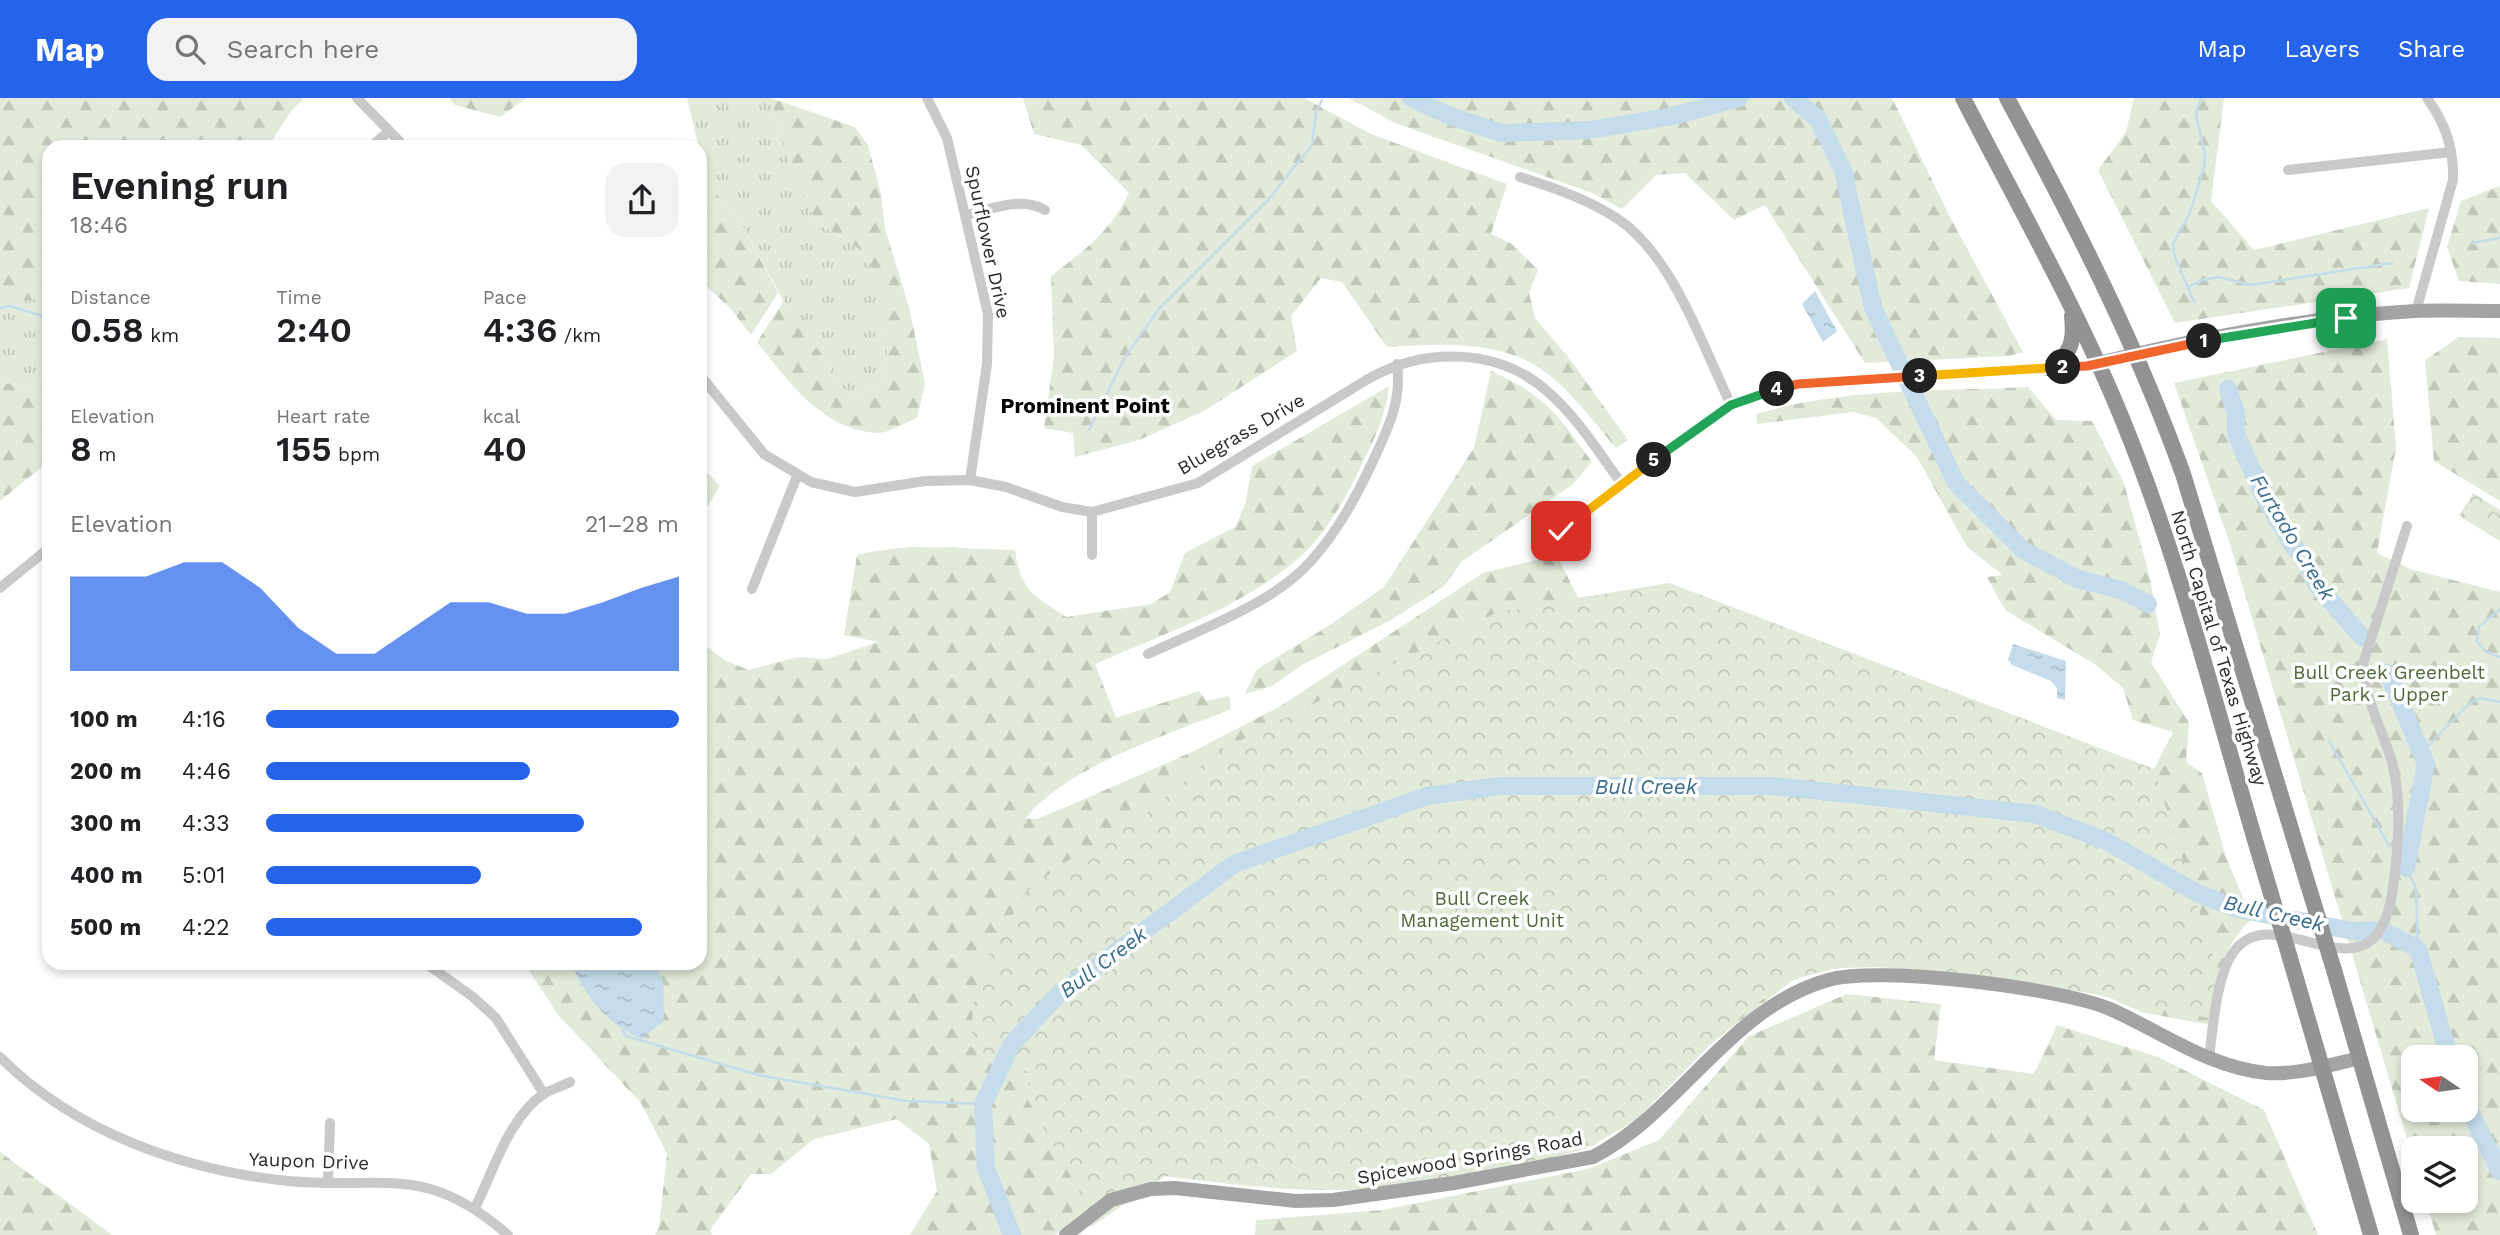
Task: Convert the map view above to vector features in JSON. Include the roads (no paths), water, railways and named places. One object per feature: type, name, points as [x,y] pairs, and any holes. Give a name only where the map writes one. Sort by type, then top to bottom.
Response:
[{"type":"highway","name":"North Capital of Texas Highway","points":[[1963,98],[2099,363],[2158,520],[2371,1235]]},
{"type":"highway","name":"North Capital of Texas Highway","points":[[2007,98],[2137,354],[2183,474],[2412,1235]]},
{"type":"highway","points":[[2048,369],[2062,361],[2072,344],[2072,311]]},
{"type":"main road","points":[[2099,363],[2346,318],[2416,311],[2500,312]]},
{"type":"main road","name":"Spicewood Springs Road","points":[[1066,1235],[1111,1200],[1152,1189],[1175,1188],[1296,1201],[1333,1200],[1454,1183],[1593,1157],[1635,1129],[1758,1017],[1804,988],[1830,979],[1878,975],[1924,978],[2084,1000],[2142,1024],[2209,1058],[2269,1073],[2320,1067],[2360,1058]]},
{"type":"street","points":[[358,98],[397,140]]},
{"type":"street","name":"Spurflower Drive","points":[[927,98],[947,138],[988,314],[989,339],[970,480]]},
{"type":"street","points":[[2416,311],[2449,197],[2453,164],[2447,131],[2427,98]]},
{"type":"street","points":[[379,140],[388,131]]},
{"type":"street","points":[[2288,170],[2451,152]]},
{"type":"street","points":[[1520,177],[1583,199],[1620,221],[1642,241],[1671,281],[1731,405]]},
{"type":"street","points":[[966,215],[1021,202],[1033,202],[1045,209]]},
{"type":"street","name":"Bluegrass Drive","points":[[707,383],[757,447],[778,465],[797,476],[837,490],[855,492],[925,481],[970,480],[1006,487],[1062,507],[1092,512],[1198,483],[1368,379],[1397,365],[1437,356],[1458,356],[1494,362],[1514,369],[1558,401],[1622,484]]},
{"type":"street","points":[[1554,536],[1731,405],[1798,384],[2048,369],[2099,363]]},
{"type":"street","points":[[1148,654],[1238,611],[1275,590],[1309,564],[1356,498],[1397,409],[1400,385],[1397,365]]},
{"type":"street","points":[[752,589],[797,476]]},
{"type":"street","points":[[1092,512],[1093,555]]},
{"type":"street","points":[[2209,1058],[2226,968],[2241,944],[2267,934],[2340,949],[2362,945],[2373,937],[2386,914],[2392,889],[2397,795],[2388,747],[2365,687],[2363,664],[2407,526]]},
{"type":"street","points":[[0,588],[42,554]]},
{"type":"street","points":[[435,970],[473,997],[496,1018],[544,1094]]},
{"type":"street","name":"Yaupon Drive","points":[[0,1057],[32,1086],[83,1120],[175,1158],[239,1175],[413,1184],[455,1198],[475,1208],[508,1235]]},
{"type":"street","points":[[475,1208],[512,1133],[526,1112],[544,1094],[570,1082]]},
{"type":"street","points":[[328,1181],[330,1123]]},
{"type":"water","points":[[1815,291],[1837,331],[1823,342],[1802,304]]},
{"type":"water","points":[[2013,644],[2066,661],[2065,700],[2057,698],[2057,688],[2051,681],[2012,665],[2008,660]]},
{"type":"water","points":[[575,970],[658,970],[663,981],[664,1021],[641,1039],[607,1017],[584,988]]},
{"type":"waterway","points":[[1411,98],[1453,117],[1501,133],[1590,130],[1673,116],[1739,98]]},
{"type":"waterway","points":[[1793,98],[1818,119],[1843,170],[1873,308],[1956,483],[2023,550],[2078,579],[2121,590],[2148,604]]},
{"type":"waterway","name":"Furtado Creek","points":[[2194,302],[2175,257],[2173,244],[2190,213],[2204,167],[2205,155],[2196,114],[2201,98]]},
{"type":"waterway","points":[[1089,430],[1125,357],[1159,309],[1268,200],[1312,145],[1316,112],[1322,100]]},
{"type":"waterway","points":[[2472,243],[2500,238]]},
{"type":"waterway","points":[[2188,287],[2219,277],[2251,285],[2392,263]]},
{"type":"waterway","points":[[0,308],[10,306],[42,316]]},
{"type":"waterway","name":"Furtado Creek","points":[[2228,389],[2236,413],[2236,434],[2262,493],[2293,546],[2303,556],[2317,585],[2362,637]]},
{"type":"waterway","points":[[2500,609],[2479,627],[2477,641],[2485,651],[2500,657]]},
{"type":"waterway","name":"Furtado Creek","points":[[2388,673],[2426,764],[2406,868]]},
{"type":"waterway","points":[[2422,752],[2470,703],[2480,698],[2500,702]]},
{"type":"waterway","points":[[2329,741],[2390,847]]},
{"type":"waterway","name":"Bull Creek","points":[[1012,1235],[986,1168],[983,1104],[1012,1044],[1057,996],[1234,864],[1427,796],[1501,786],[1774,786],[2035,814],[2106,841],[2197,893],[2238,909],[2353,931],[2382,930],[2418,949],[2446,1045]]},
{"type":"waterway","points":[[2406,868],[2416,888],[2418,949]]},
{"type":"waterway","points":[[622,1030],[626,1036],[758,1075],[907,1101],[983,1104]]},
{"type":"waterway","name":"Bull Creek","points":[[2475,1122],[2500,1171]]},
{"type":"district","name":"Prominent Point","points":[[1085,405]]},
{"type":"park label","name":"Bull Creek Greenbelt Park - Upper","points":[[2389,683]]},
{"type":"park label","name":"Bull Creek Management Unit","points":[[1482,909]]}]
